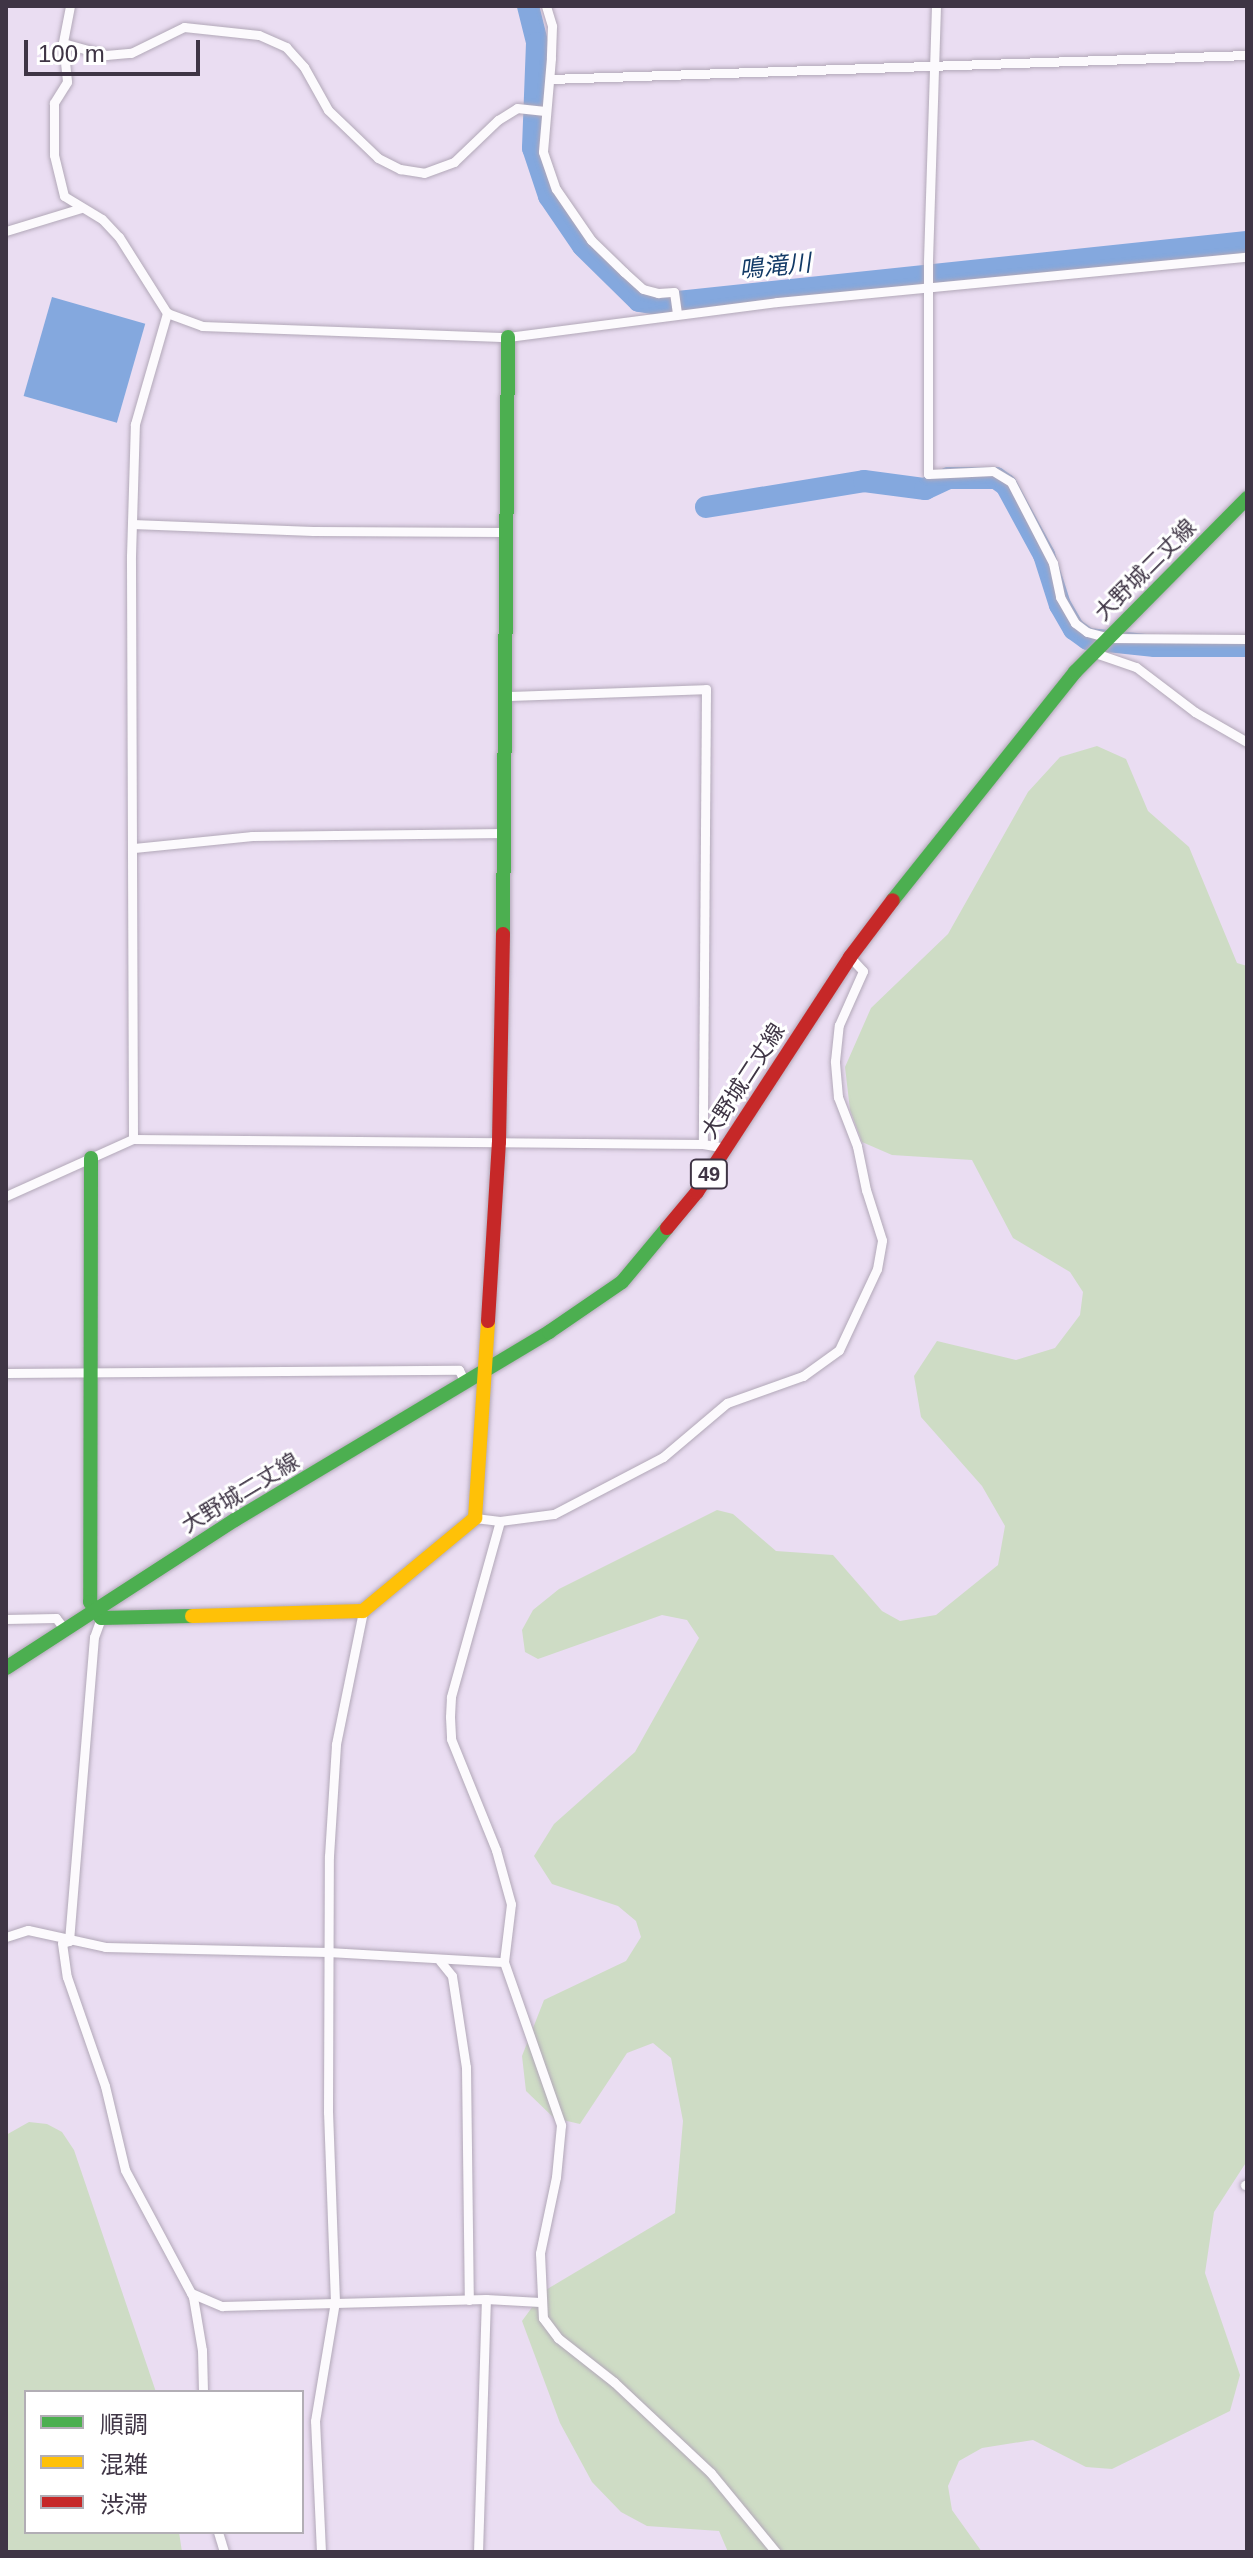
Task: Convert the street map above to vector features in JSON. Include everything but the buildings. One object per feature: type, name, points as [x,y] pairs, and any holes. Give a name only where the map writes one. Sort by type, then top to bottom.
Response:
[{"type":"street","points":[[70,6],[63,43],[67,82],[54,103],[54,155],[64,196],[102,219],[119,237],[167,313],[202,326],[508,337],[677,313],[1247,257]]},
{"type":"street","points":[[546,6],[552,26],[543,152],[556,189],[591,240],[643,289],[674,292],[677,313]]},
{"type":"street","points":[[936,6],[928,262],[928,474],[993,471],[1011,482],[1048,552],[1060,597],[1075,623],[1087,632],[1109,638],[1247,639]]},
{"type":"street","points":[[63,43],[106,55],[131,53],[184,27],[259,35],[286,47],[304,67],[328,110],[378,158],[424,173],[454,162],[498,120],[517,108],[545,111]]},
{"type":"street","points":[[550,79],[1247,55]]},
{"type":"street","points":[[6,231],[81,208]]},
{"type":"street","points":[[133,1139],[132,524],[135,424],[167,313]]},
{"type":"street","points":[[321,2552],[315,2421],[335,2302],[328,2112],[328,1952],[329,1856],[336,1744],[363,1611],[475,1518],[499,1142],[507,696],[504,532],[508,337]]},
{"type":"street","name":"大野城二丈線","points":[[6,1668],[65,1630],[98,1614],[235,1520],[486,1371],[622,1282],[664,1235],[726,1148],[850,957],[928,852],[1095,653],[1247,498]]},
{"type":"street","points":[[132,524],[313,531],[504,532]]},
{"type":"street","points":[[1095,653],[1116,657],[1136,667],[1195,712],[1247,742]]},
{"type":"street","points":[[507,696],[706,689],[703,1144]]},
{"type":"street","points":[[134,848],[252,836],[504,833]]},
{"type":"street","points":[[475,1518],[500,1521],[554,1514],[663,1457],[727,1403],[803,1376],[839,1350],[853,1326],[877,1269],[882,1240],[866,1190],[857,1146],[838,1097],[835,1061],[839,1025],[863,971],[850,957]]},
{"type":"street","points":[[6,1196],[133,1139],[703,1144],[726,1148]]},
{"type":"street","points":[[69,1941],[98,1614],[90,1602],[88,1373],[91,1158]]},
{"type":"street","points":[[6,1373],[459,1370],[465,1383]]},
{"type":"street","points":[[500,1521],[458,1670],[450,1717],[451,1739],[496,1850],[511,1904],[504,1962],[561,2125],[556,2177],[540,2253],[543,2318],[558,2338],[646,2411],[711,2473],[776,2552]]},
{"type":"street","points":[[98,1614],[363,1611]]},
{"type":"street","points":[[6,1619],[56,1618],[65,1630]]},
{"type":"street","points":[[6,1937],[28,1930],[105,1947],[328,1952],[440,1961],[504,1962]]},
{"type":"street","points":[[69,1941],[62,1943],[67,1977],[105,2086],[117,2148],[134,2192],[191,2293],[202,2350],[203,2390]]},
{"type":"street","points":[[440,1961],[452,1976],[466,2067],[469,2300]]},
{"type":"street","points":[[191,2293],[222,2306],[486,2299],[540,2302]]},
{"type":"street","points":[[478,2552],[486,2299]]},
{"type":"green space","points":[[1097,746],[1126,759],[1148,811],[1189,847],[1237,963],[1247,966],[1247,2161],[1214,2212],[1205,2273],[1240,2375],[1230,2411],[1112,2469],[1086,2467],[1033,2440],[982,2448],[959,2461],[948,2486],[952,2510],[982,2552],[728,2552],[719,2531],[647,2526],[621,2512],[592,2482],[560,2423],[522,2321],[544,2291],[675,2213],[683,2121],[671,2058],[653,2043],[627,2053],[580,2124],[554,2118],[526,2091],[522,2056],[544,2000],[626,1961],[641,1937],[636,1921],[618,1906],[552,1884],[534,1856],[554,1824],[635,1752],[699,1638],[687,1620],[662,1615],[538,1659],[525,1652],[522,1630],[533,1610],[559,1589],[717,1510],[733,1514],[776,1551],[833,1555],[882,1611],[900,1621],[936,1615],[998,1565],[1005,1526],[982,1486],[921,1417],[914,1376],[937,1341],[1016,1360],[1055,1348],[1080,1315],[1083,1292],[1070,1272],[1013,1238],[972,1160],[892,1155],[862,1142],[850,1110],[845,1067],[871,1008],[948,934],[1028,792],[1060,757]]},
{"type":"green space","points":[[29,2122],[47,2124],[62,2132],[74,2150],[155,2390],[24,2390],[24,2534],[179,2534],[182,2552],[6,2552],[6,2135]]},
{"type":"water","points":[[52,297],[145,324],[117,423],[24,396]]},
{"type":"waterway","name":"鳴滝川","points":[[528,6],[537,43],[533,148],[549,196],[583,246],[639,301],[659,304],[1247,242]]},
{"type":"waterway","points":[[706,507],[864,481],[925,489],[949,478],[996,478],[1006,485],[1044,555],[1060,605],[1074,629],[1088,639],[1155,646],[1247,646]]},
{"type":"traffic: fast","points":[[503,934],[508,337]]},
{"type":"traffic: fast","points":[[893,900],[1075,672],[1247,498]]},
{"type":"traffic: fast","points":[[91,1158],[90,1602],[101,1618],[192,1616]]},
{"type":"traffic: fast","points":[[6,1668],[235,1520],[549,1332],[622,1282],[667,1228]]},
{"type":"traffic: slow","points":[[192,1616],[363,1611],[475,1518],[488,1321]]},
{"type":"traffic: jam","points":[[667,1228],[697,1192],[850,957],[893,900]]},
{"type":"traffic: jam","points":[[488,1321],[499,1142],[503,934]]}]
